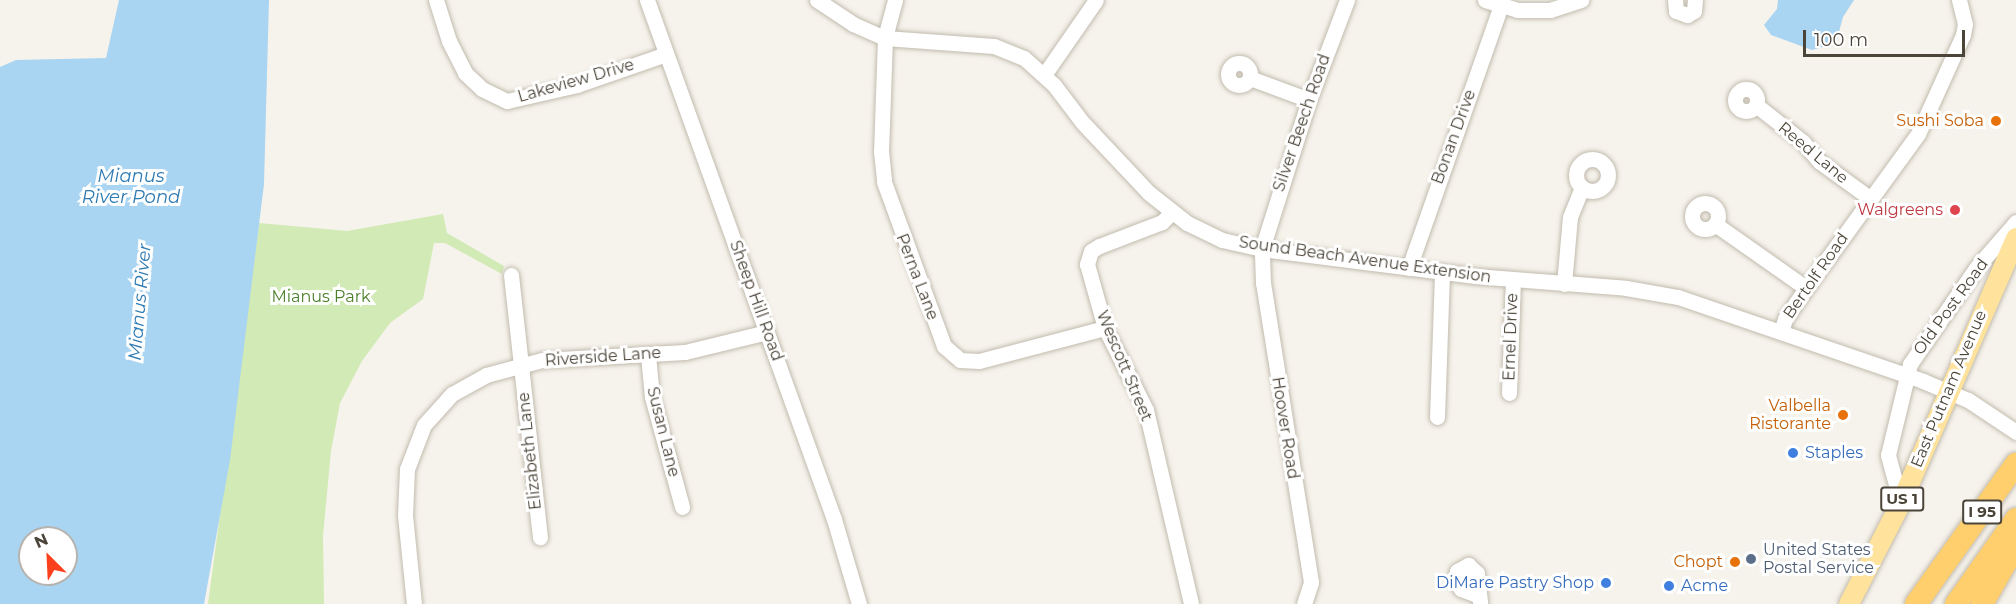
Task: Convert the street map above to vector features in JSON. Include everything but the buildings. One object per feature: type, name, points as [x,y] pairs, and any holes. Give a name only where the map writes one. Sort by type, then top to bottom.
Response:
[{"type":"highway","name":"I 95","points":[[1916,604],[2016,465]]},
{"type":"highway","name":"I 95","points":[[1956,604],[2016,519]]},
{"type":"highway","points":[[1982,604],[2016,545]]},
{"type":"highway","points":[[1908,604],[1949,558]]},
{"type":"main road","name":"East Putnam Avenue","points":[[1849,604],[1901,503],[1947,390],[2016,238]]},
{"type":"street","name":"Lakeview Drive","points":[[436,0],[449,41],[465,73],[482,89],[507,100],[577,85],[666,54]]},
{"type":"street","name":"Sound Beach Avenue Extension","points":[[817,0],[853,24],[885,38],[994,46],[1024,58],[1044,75],[1106,149],[1171,213],[1209,235],[1262,249],[1409,268],[1662,293],[1947,390],[2016,432]]},
{"type":"street","name":"Perna Lane","points":[[895,0],[885,38],[881,151],[884,182],[944,346],[960,360],[979,361],[1105,328]]},
{"type":"street","points":[[1044,75],[1096,0]]},
{"type":"street","name":"Silver Beech Road","points":[[1262,249],[1309,100],[1347,0]]},
{"type":"street","points":[[1485,0],[1501,6],[1550,10],[1581,0]]},
{"type":"street","points":[[1672,1],[1676,10],[1687,15],[1694,11],[1695,0]]},
{"type":"street","name":"Bertolf Road","points":[[1781,332],[1785,319],[1806,288],[1918,134],[1963,35],[1965,24],[1959,0]]},
{"type":"street","name":"Sheep Hill Road","points":[[651,2],[666,54],[843,545],[859,604]]},
{"type":"street","name":"Bonan Drive","points":[[1409,268],[1501,6]]},
{"type":"street","points":[[1250,78],[1309,100]]},
{"type":"street","name":"Reed Lane","points":[[1756,105],[1803,142],[1820,162],[1871,199]]},
{"type":"street","points":[[1564,284],[1570,217],[1582,187]]},
{"type":"street","name":"Wescott Street","points":[[1171,213],[1161,222],[1099,246],[1088,257],[1088,274],[1105,328],[1146,410],[1191,604]]},
{"type":"street","name":"Old Post Road","points":[[1901,503],[1888,455],[1905,375],[1918,350],[1957,295],[2016,222]]},
{"type":"street","points":[[1715,224],[1806,288]]},
{"type":"street","name":"Hoover Road","points":[[1262,249],[1264,291],[1311,582],[1304,604]]},
{"type":"street","points":[[1437,417],[1442,272]]},
{"type":"street","name":"Elizabeth Lane","points":[[511,275],[540,537]]},
{"type":"street","name":"Ernel Drive","points":[[1509,393],[1513,280]]},
{"type":"street","name":"Riverside Lane","points":[[414,604],[405,490],[416,441],[432,414],[452,394],[486,375],[521,365],[563,357],[648,355],[712,348],[767,332]]},
{"type":"street","name":"Susan Lane","points":[[648,355],[651,397],[682,507]]},
{"type":"green space","name":"Mianus Park","points":[[443,214],[447,233],[504,266],[502,274],[445,243],[434,243],[423,299],[390,323],[362,361],[340,403],[331,451],[323,536],[324,604],[208,604],[259,223],[347,231]]},
{"type":"water","name":"Mianus River Pond","points":[[119,0],[269,0],[264,184],[230,460],[204,604],[0,604],[0,67],[16,60],[106,58]]},
{"type":"water","points":[[1778,0],[1854,0],[1843,17],[1836,43],[1812,50],[1771,35],[1764,25],[1777,9]]},
{"type":"place","name":"Sushi Soba","points":[[1996,121]]},
{"type":"place","name":"Walgreens","points":[[1955,210]]},
{"type":"place","name":"Valbella Ristorante","points":[[1843,415]]},
{"type":"place","name":"Staples","points":[[1793,453]]},
{"type":"place","name":"United States Postal Service","points":[[1751,559]]},
{"type":"place","name":"Chopt","points":[[1735,562]]},
{"type":"place","name":"DiMare Pastry Shop","points":[[1606,583]]},
{"type":"place","name":"Acme","points":[[1669,586]]},
{"type":"water label","name":"Mianus River","points":[[140,302]]}]
